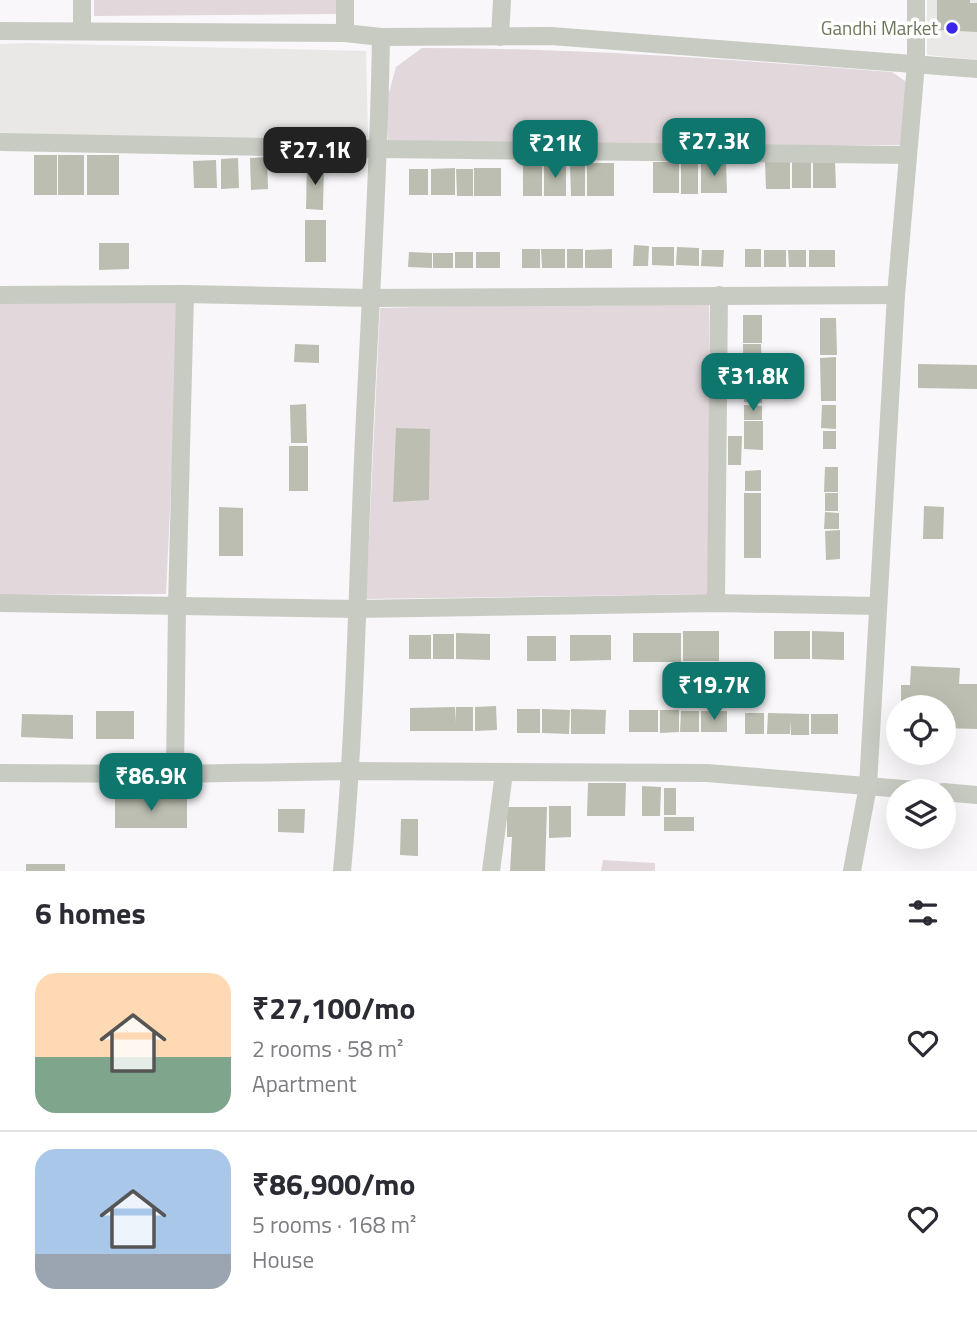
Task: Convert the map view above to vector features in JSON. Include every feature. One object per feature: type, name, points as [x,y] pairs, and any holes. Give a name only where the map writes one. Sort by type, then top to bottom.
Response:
[{"type":"street","points":[[82,0],[82,30]]},
{"type":"street","points":[[345,0],[345,33]]},
{"type":"street","points":[[500,37],[502,0]]},
{"type":"street","points":[[852,871],[868,786],[896,295],[916,64],[916,0]]},
{"type":"street","points":[[0,31],[345,33],[381,37],[551,36],[977,69]]},
{"type":"street","points":[[342,871],[351,771],[370,298],[380,149],[381,37]]},
{"type":"street","points":[[0,142],[908,155]]},
{"type":"street","points":[[0,295],[185,294],[370,298],[896,295]]},
{"type":"street","points":[[175,774],[185,294]]},
{"type":"street","points":[[716,603],[719,295]]},
{"type":"street","points":[[0,603],[356,609],[716,603],[878,606]]},
{"type":"street","points":[[0,773],[707,773],[886,788]]},
{"type":"street","points":[[491,871],[504,773]]},
{"type":"street","points":[[956,793],[977,795]]},
{"type":"shaded area","points":[[94,0],[339,0],[339,14],[94,16]]},
{"type":"shaded area","name":"Gandhi Market","points":[[927,0],[977,0],[977,60],[927,55]]},
{"type":"shaded area","points":[[0,44],[366,51],[368,137],[0,143]]},
{"type":"shaded area","points":[[422,48],[599,52],[892,72],[908,83],[901,145],[388,146],[386,103],[396,67]]},
{"type":"shaded area","points":[[688,300],[709,303],[710,594],[366,599],[380,308]]},
{"type":"shaded area","points":[[0,301],[180,301],[166,594],[0,595]]},
{"type":"shaded area","points":[[603,860],[655,863],[655,871],[601,871]]},
{"type":"building","points":[[937,0],[970,0],[970,3],[977,3],[977,32],[937,30]]},
{"type":"building","points":[[34,155],[57,155],[57,195],[34,195]]},
{"type":"building","points":[[58,155],[84,155],[84,195],[58,195]]},
{"type":"building","points":[[87,155],[119,155],[119,195],[87,195]]},
{"type":"building","points":[[267,157],[268,189],[251,190],[250,158]]},
{"type":"building","points":[[238,158],[239,188],[221,189],[221,159]]},
{"type":"building","points":[[216,160],[217,188],[194,188],[193,161]]},
{"type":"building","points":[[765,161],[790,161],[790,189],[766,189]]},
{"type":"building","points":[[792,161],[811,161],[811,188],[792,188]]},
{"type":"building","points":[[813,161],[835,161],[836,188],[813,188]]},
{"type":"building","points":[[542,162],[542,196],[523,196],[523,163]]},
{"type":"building","points":[[653,162],[679,162],[679,193],[653,193]]},
{"type":"building","points":[[681,162],[698,162],[698,194],[681,194]]},
{"type":"building","points":[[701,162],[726,162],[727,193],[701,193]]},
{"type":"building","points":[[544,163],[566,163],[566,196],[544,196]]},
{"type":"building","points":[[570,163],[585,163],[585,196],[571,196]]},
{"type":"building","points":[[587,163],[614,163],[614,196],[587,196]]},
{"type":"building","points":[[307,164],[324,164],[323,210],[306,209]]},
{"type":"building","points":[[455,168],[455,195],[431,195],[431,169]]},
{"type":"building","points":[[474,168],[501,168],[501,196],[474,196]]},
{"type":"building","points":[[409,169],[428,169],[428,195],[409,195]]},
{"type":"building","points":[[456,169],[473,169],[473,196],[457,196]]},
{"type":"building","points":[[305,220],[326,220],[326,262],[305,262]]},
{"type":"building","points":[[99,243],[129,243],[129,269],[99,270]]},
{"type":"building","points":[[634,245],[649,246],[648,266],[633,266]]},
{"type":"building","points":[[652,247],[674,247],[674,266],[652,265]]},
{"type":"building","points":[[677,247],[699,248],[699,266],[676,265]]},
{"type":"building","points":[[522,249],[540,249],[540,268],[522,268]]},
{"type":"building","points":[[541,249],[565,249],[565,268],[542,268]]},
{"type":"building","points":[[567,249],[583,249],[583,268],[567,268]]},
{"type":"building","points":[[612,249],[612,268],[585,268],[585,250]]},
{"type":"building","points":[[745,249],[761,249],[761,267],[745,267]]},
{"type":"building","points":[[702,250],[724,250],[723,267],[701,266]]},
{"type":"building","points":[[764,250],[786,250],[786,267],[764,267]]},
{"type":"building","points":[[788,250],[806,250],[806,267],[789,267]]},
{"type":"building","points":[[809,250],[835,250],[835,267],[809,267]]},
{"type":"building","points":[[409,252],[432,253],[432,268],[408,267]]},
{"type":"building","points":[[455,252],[473,252],[473,268],[455,268]]},
{"type":"building","points":[[476,252],[500,252],[500,268],[476,268]]},
{"type":"building","points":[[433,253],[453,253],[453,268],[433,268]]},
{"type":"building","points":[[743,315],[762,315],[762,343],[743,343]]},
{"type":"building","points":[[820,318],[836,318],[837,355],[820,355]]},
{"type":"building","points":[[295,344],[319,345],[319,363],[294,362]]},
{"type":"building","points":[[743,344],[761,344],[762,381],[749,382],[762,383],[762,403],[744,402]]},
{"type":"building","points":[[836,357],[836,401],[821,401],[820,358]]},
{"type":"building","points":[[918,364],[977,365],[977,389],[918,388]]},
{"type":"building","points":[[306,404],[307,443],[291,443],[290,405]]},
{"type":"building","points":[[744,405],[762,406],[762,420],[744,420]]},
{"type":"building","points":[[822,405],[836,405],[836,429],[821,428]]},
{"type":"building","points":[[744,421],[763,421],[763,450],[744,449]]},
{"type":"building","points":[[396,428],[430,429],[429,500],[393,502]]},
{"type":"building","points":[[823,431],[836,431],[836,449],[823,449]]},
{"type":"building","points":[[728,436],[742,436],[741,465],[728,465]]},
{"type":"building","points":[[289,446],[308,446],[308,491],[289,491]]},
{"type":"building","points":[[825,467],[838,467],[838,492],[824,492]]},
{"type":"building","points":[[761,470],[761,491],[745,491],[745,471]]},
{"type":"building","points":[[744,493],[761,493],[761,558],[744,558]]},
{"type":"building","points":[[825,493],[838,493],[838,511],[825,511]]},
{"type":"building","points":[[924,506],[944,507],[943,539],[923,539]]},
{"type":"building","points":[[219,507],[243,508],[243,556],[219,556]]},
{"type":"building","points":[[825,512],[839,513],[839,529],[824,529]]},
{"type":"building","points":[[840,530],[840,559],[826,560],[825,531]]},
{"type":"building","points":[[683,631],[719,631],[719,661],[683,661]]},
{"type":"building","points":[[774,631],[810,631],[810,659],[774,659]]},
{"type":"building","points":[[812,631],[844,632],[844,660],[812,659]]},
{"type":"building","points":[[456,633],[490,634],[490,660],[456,659]]},
{"type":"building","points":[[633,633],[681,633],[681,662],[633,662]]},
{"type":"building","points":[[433,634],[454,634],[454,659],[433,659]]},
{"type":"building","points":[[409,635],[431,635],[431,659],[409,659]]},
{"type":"building","points":[[570,635],[611,635],[611,660],[570,661]]},
{"type":"building","points":[[527,636],[556,636],[556,661],[527,661]]},
{"type":"building","points":[[911,666],[960,668],[959,684],[977,684],[977,729],[956,728],[956,695],[901,695],[901,685],[910,685]]},
{"type":"building","points":[[496,706],[497,730],[475,731],[475,707]]},
{"type":"building","points":[[455,707],[455,723],[456,707],[473,707],[473,731],[410,731],[410,708]]},
{"type":"building","points":[[517,709],[540,709],[540,733],[517,733]]},
{"type":"building","points":[[542,709],[570,710],[569,734],[542,733]]},
{"type":"building","points":[[571,709],[606,710],[605,734],[571,734]]},
{"type":"building","points":[[629,710],[658,710],[658,732],[629,732]]},
{"type":"building","points":[[660,710],[679,710],[679,732],[660,733]]},
{"type":"building","points":[[96,711],[134,711],[134,739],[96,739]]},
{"type":"building","points":[[681,711],[699,711],[699,732],[680,732]]},
{"type":"building","points":[[701,711],[727,711],[727,732],[701,732]]},
{"type":"building","points":[[745,713],[764,713],[764,734],[745,734]]},
{"type":"building","points":[[768,713],[809,714],[809,735],[791,735],[791,720],[790,734],[767,734]]},
{"type":"building","points":[[22,714],[73,715],[73,739],[21,737]]},
{"type":"building","points":[[811,714],[838,714],[838,734],[811,734]]},
{"type":"building","points":[[588,783],[626,783],[625,816],[587,816]]},
{"type":"building","points":[[642,786],[661,787],[660,816],[642,816]]},
{"type":"building","points":[[664,788],[676,788],[676,815],[664,815]]},
{"type":"building","points":[[115,799],[187,799],[187,828],[115,828]]},
{"type":"building","points":[[549,806],[571,806],[571,837],[549,838]]},
{"type":"building","points":[[507,807],[547,807],[545,871],[510,871],[512,837],[507,837]]},
{"type":"building","points":[[278,809],[305,809],[304,833],[278,832]]},
{"type":"building","points":[[664,817],[694,817],[694,831],[664,831]]},
{"type":"building","points":[[401,819],[418,819],[418,856],[400,855]]},
{"type":"building","points":[[26,864],[65,864],[65,871],[26,871]]},
{"type":"place","name":"Gandhi Market","points":[[952,28]]}]
